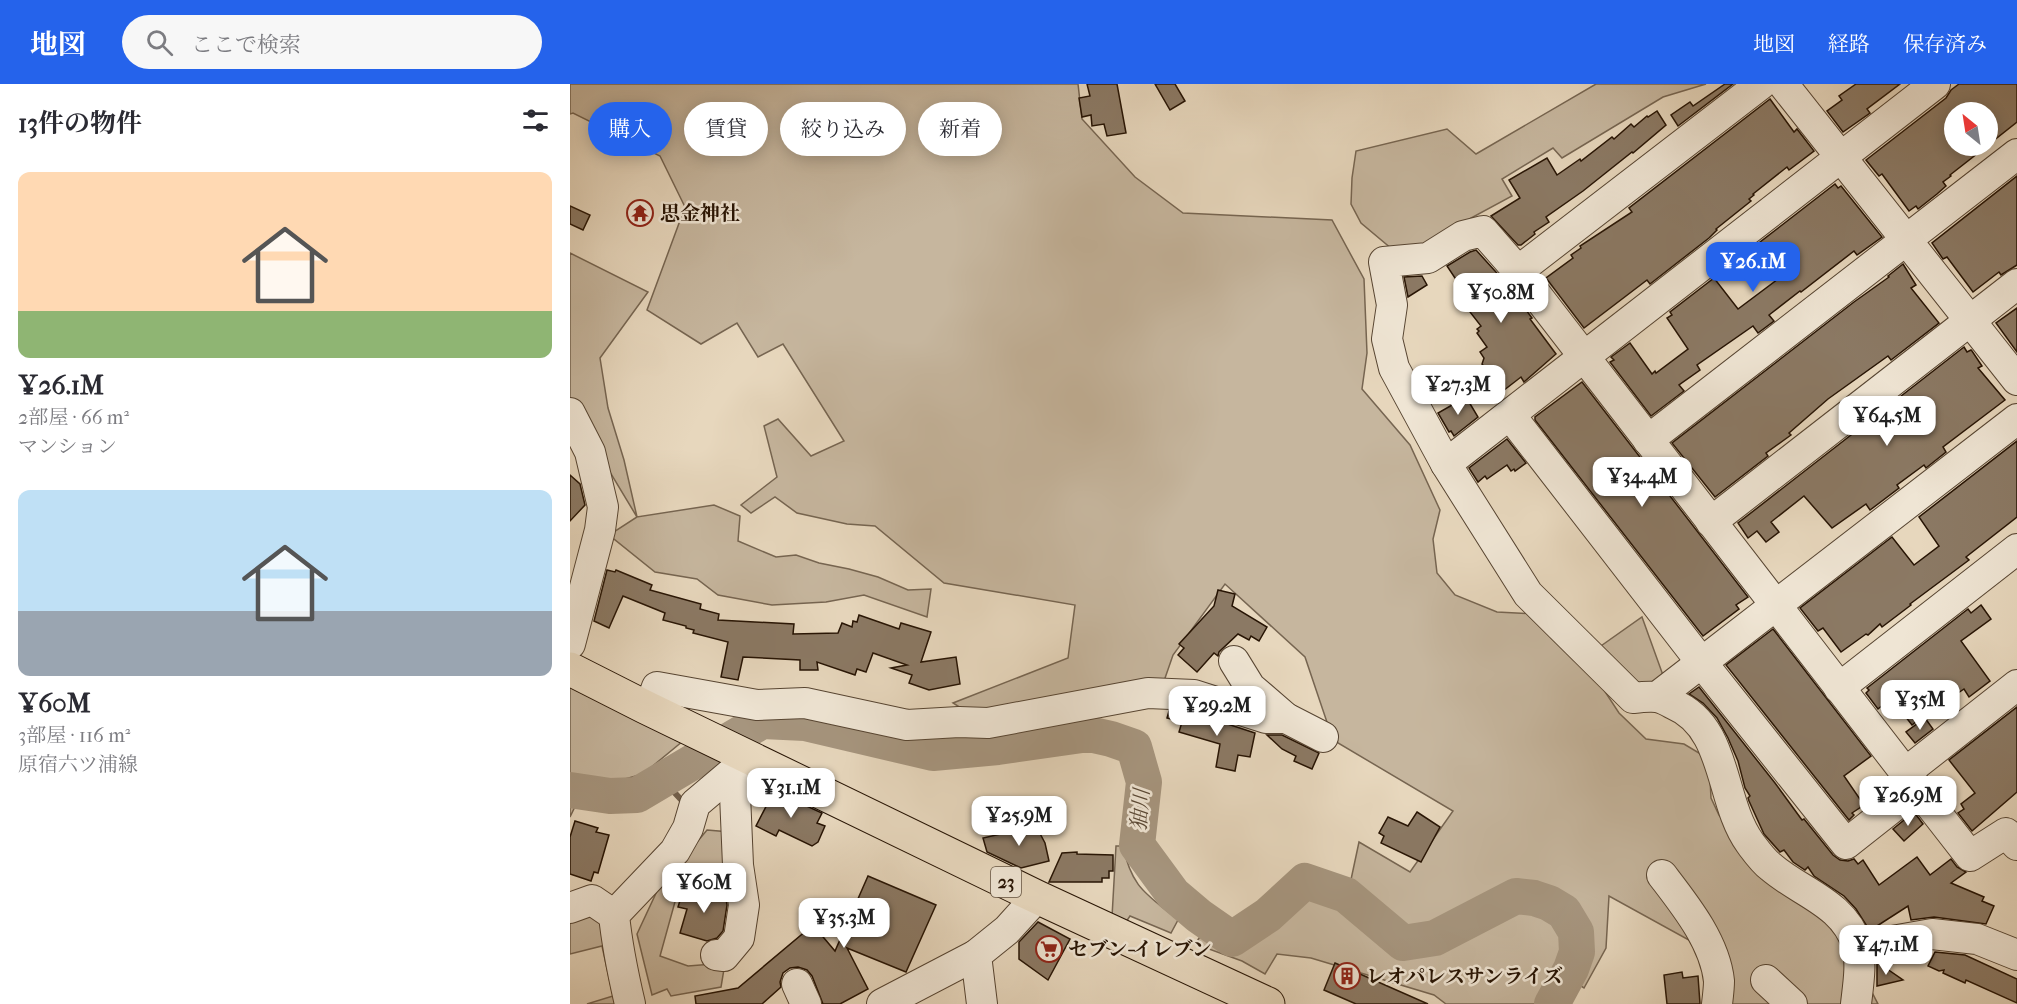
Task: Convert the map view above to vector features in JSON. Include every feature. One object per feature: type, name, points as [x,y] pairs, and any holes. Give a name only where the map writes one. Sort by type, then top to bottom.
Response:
[{"type":"main road","name":"23","points":[[570,669],[698,732],[739,763],[1268,1004]]},
{"type":"street","points":[[1518,271],[1761,84]]},
{"type":"street","points":[[1783,84],[2017,380]]},
{"type":"street","points":[[1446,464],[1935,84]]},
{"type":"street","points":[[1648,440],[2017,154]]},
{"type":"street","points":[[1856,1004],[1859,976],[1858,947],[1853,934],[1837,910],[1770,867],[1749,842],[1734,814],[1715,750],[1702,726],[1683,708],[1657,697],[1633,698],[1528,594],[1446,464],[1394,368],[1387,339],[1392,305],[1384,262],[1428,258],[1463,237],[1483,231],[1518,271],[1970,856],[2013,834]]},
{"type":"street","points":[[1711,522],[2017,284]]},
{"type":"street","points":[[570,413],[590,452],[603,507],[600,530],[570,644]]},
{"type":"street","points":[[1510,415],[1846,844],[1911,781],[2017,686]]},
{"type":"street","points":[[1657,697],[2017,419]]},
{"type":"street","points":[[1839,688],[2017,549]]},
{"type":"street","points":[[1234,661],[1250,687],[1286,718],[1323,737]]},
{"type":"street","points":[[649,709],[657,687],[757,705],[805,704],[907,725],[988,723],[1148,693],[1194,695],[1266,718],[1286,718]]},
{"type":"street","points":[[630,1004],[618,951],[595,902],[675,851],[688,828],[695,804],[739,763]]},
{"type":"street","points":[[716,955],[724,956],[740,938],[744,904],[738,865],[739,763]]},
{"type":"street","points":[[1662,874],[1694,916],[1714,959],[1719,981],[1717,1004]]},
{"type":"street","points":[[895,1000],[976,955],[1007,930],[1037,897]]},
{"type":"street","points":[[1858,947],[1932,934],[1977,939],[2017,955]]},
{"type":"street","points":[[976,955],[982,1004]]},
{"type":"street","points":[[1766,980],[1792,1004]]},
{"type":"shaded area","points":[[570,84],[1078,84],[1082,119],[1135,177],[1183,213],[1332,220],[1364,279],[1367,353],[1362,389],[1410,445],[1440,510],[1433,539],[1437,573],[1455,595],[1497,612],[1538,614],[1583,658],[1619,713],[1646,739],[1684,744],[1709,759],[1711,798],[1719,815],[1765,875],[1809,901],[1846,942],[1878,1004],[1728,1004],[1718,956],[1609,896],[1606,948],[1584,988],[1573,981],[1583,955],[1581,925],[1571,909],[1547,893],[1512,890],[1433,928],[1404,931],[1349,889],[1359,842],[1410,872],[1453,811],[1333,740],[1305,657],[1225,584],[1173,655],[1164,681],[987,714],[964,710],[953,703],[1068,658],[1075,605],[944,583],[875,526],[847,524],[797,513],[775,497],[751,513],[741,505],[777,477],[764,426],[778,419],[811,456],[844,441],[783,344],[758,357],[737,323],[701,344],[647,310],[685,207],[660,156],[672,156],[672,102],[588,102],[588,120],[573,113],[570,114]]},
{"type":"shaded area","points":[[1596,84],[1706,84],[1663,97],[1562,158],[1553,148],[1502,179],[1512,196],[1471,218],[1475,225],[1433,250],[1392,249],[1361,223],[1351,204],[1356,151],[1447,129],[1476,154]]},
{"type":"shaded area","points":[[570,253],[648,292],[600,358],[608,408],[624,460],[637,517],[570,402]]},
{"type":"shaded area","points":[[714,505],[740,516],[738,541],[776,557],[796,555],[878,577],[908,590],[931,589],[927,617],[864,595],[826,602],[772,605],[718,595],[697,579],[655,572],[609,535],[637,517]]},
{"type":"shaded area","points":[[1642,617],[1664,678],[1637,688],[1598,648]]},
{"type":"shaded area","points":[[570,684],[683,741],[643,774],[607,784],[587,782],[570,817]]},
{"type":"shaded area","points":[[707,830],[730,832],[730,870],[710,871],[705,883],[681,880],[660,956],[688,966],[725,963],[721,987],[671,996],[667,989],[652,995],[637,934],[658,889]]},
{"type":"shaded area","points":[[1116,846],[1123,846],[1131,872],[1142,889],[1178,920],[1171,933],[1130,916],[1126,922],[1112,917]]},
{"type":"shaded area","points":[[1306,888],[1344,902],[1403,947],[1435,943],[1496,914],[1517,901],[1537,902],[1558,912],[1570,934],[1571,953],[1567,967],[1552,994],[1565,1004],[1446,1004],[1434,995],[1311,958],[1277,954],[1265,974],[1242,961],[1195,944],[1202,934],[1236,945],[1274,921]]},
{"type":"shaded area","points":[[593,907],[640,1004],[587,1004],[613,996],[602,946],[570,954],[570,914]]},
{"type":"building","points":[[1087,84],[1117,84],[1126,133],[1107,136],[1104,124],[1092,126],[1091,115],[1082,117],[1079,98],[1090,96]]},
{"type":"building","points":[[1155,84],[1175,84],[1185,101],[1170,110]]},
{"type":"building","points":[[1725,84],[1733,84],[1678,126],[1671,115],[1690,102],[1693,106]]},
{"type":"building","points":[[1856,84],[1900,84],[1867,109],[1870,113],[1843,132],[1827,111],[1842,100],[1839,96]]},
{"type":"building","points":[[1959,84],[2017,84],[2017,122],[1998,137],[1998,102],[1944,102],[1944,156],[1974,156],[1943,182],[1946,186],[1937,194],[1918,209],[1916,206],[1909,211],[1882,174],[1879,176],[1866,160],[1946,98]]},
{"type":"building","points":[[1770,99],[1794,132],[1797,129],[1814,151],[1789,170],[1787,167],[1753,194],[1749,199],[1751,201],[1716,229],[1709,238],[1650,284],[1647,280],[1584,328],[1546,278],[1573,258],[1571,255],[1581,248],[1580,246],[1632,212],[1629,208]]},
{"type":"building","points":[[1657,111],[1666,125],[1633,153],[1546,217],[1549,222],[1521,245],[1518,245],[1491,216],[1520,198],[1509,180],[1547,158],[1557,175],[1580,159],[1581,161],[1612,137],[1614,139],[1631,124],[1634,127]]},
{"type":"building","points":[[2017,176],[2017,265],[2001,275],[1999,272],[1973,292],[1947,257],[1943,259],[1932,243]]},
{"type":"building","points":[[1835,184],[1838,188],[1841,186],[1882,237],[1857,255],[1854,251],[1769,315],[1774,321],[1758,333],[1753,326],[1697,365],[1700,370],[1679,385],[1684,391],[1651,416],[1610,362],[1614,360],[1611,357],[1630,343],[1652,374],[1688,349],[1667,318],[1672,315],[1670,312],[1714,278],[1738,309],[1778,279],[1779,277],[1755,246]]},
{"type":"building","points":[[570,206],[590,215],[583,230],[570,224]]},
{"type":"building","points":[[1476,250],[1505,282],[1556,354],[1524,382],[1521,377],[1499,394],[1485,376],[1489,373],[1482,364],[1484,358],[1480,352],[1487,347],[1477,333],[1479,331],[1477,329],[1481,326],[1470,312],[1474,309],[1467,300],[1469,299],[1447,266]]},
{"type":"building","points":[[1903,264],[1916,285],[1911,288],[1939,323],[1891,360],[1888,356],[1828,399],[1789,433],[1791,435],[1766,453],[1768,456],[1715,497],[1672,443]]},
{"type":"building","points":[[1422,276],[1427,285],[1408,297],[1404,277]]},
{"type":"building","points":[[2017,308],[2017,352],[1996,323]]},
{"type":"building","points":[[1964,347],[1967,352],[1972,351],[1982,366],[1978,368],[2005,400],[1943,447],[1946,452],[1926,468],[1924,465],[1897,485],[1899,488],[1870,510],[1866,504],[1832,528],[1804,496],[1771,522],[1779,532],[1766,542],[1757,531],[1748,538],[1738,523]]},
{"type":"building","points":[[1582,382],[1748,597],[1736,605],[1739,609],[1703,636],[1535,420],[1535,417]]},
{"type":"building","points":[[1466,397],[1478,417],[1454,436],[1451,431],[1449,432],[1438,413]]},
{"type":"building","points":[[1507,439],[1526,463],[1515,471],[1514,469],[1511,471],[1507,465],[1487,479],[1485,476],[1478,482],[1469,468]]},
{"type":"building","points":[[2017,441],[2017,517],[1966,557],[1969,560],[1911,605],[1882,627],[1880,624],[1868,635],[1866,634],[1841,652],[1823,628],[1818,631],[1800,608],[1892,537],[1914,565],[1939,546],[1919,517]]},
{"type":"building","points":[[570,475],[580,484],[585,505],[570,521]]},
{"type":"building","points":[[607,570],[615,572],[616,570],[652,585],[650,590],[701,604],[700,609],[719,614],[718,620],[794,624],[793,634],[838,633],[842,623],[852,627],[853,621],[857,622],[859,615],[899,629],[901,623],[931,632],[921,662],[956,657],[960,684],[929,690],[909,683],[912,675],[891,668],[907,665],[873,653],[866,672],[857,669],[855,675],[817,662],[818,670],[800,670],[800,660],[743,657],[738,680],[721,677],[728,642],[693,633],[694,630],[686,626],[663,620],[665,613],[623,596],[609,628],[594,621]]},
{"type":"building","points":[[1218,590],[1235,594],[1232,606],[1267,627],[1259,641],[1251,636],[1249,640],[1238,634],[1219,652],[1218,656],[1214,653],[1197,672],[1178,655],[1184,648],[1179,644],[1214,606]]},
{"type":"building","points":[[1981,605],[1991,619],[1961,641],[1990,681],[1969,697],[1964,689],[1958,693],[1956,690],[1912,725],[1891,698],[1878,709],[1866,693],[1869,690],[1867,688],[1968,609],[1971,613]]},
{"type":"building","points":[[1773,629],[1871,756],[1844,776],[1864,805],[1852,813],[1854,815],[1849,820],[1726,665]]},
{"type":"building","points":[[1699,687],[1802,820],[1804,819],[1833,855],[1840,860],[1854,859],[1858,864],[1863,860],[1879,885],[1917,857],[1930,875],[1951,859],[1957,867],[1966,872],[1951,883],[1984,897],[1982,901],[1994,906],[1986,924],[1934,917],[1911,920],[1908,906],[1877,926],[1868,928],[1844,896],[1814,876],[1808,867],[1805,870],[1793,862],[1784,850],[1780,852],[1764,834],[1749,801],[1750,796],[1745,788],[1738,761],[1728,738],[1717,718],[1703,703],[1689,694]]},
{"type":"building","points":[[2017,707],[2017,792],[1972,831],[1958,813],[1964,809],[1961,804],[1975,793],[1949,760]]},
{"type":"building","points":[[1169,711],[1191,712],[1255,733],[1250,757],[1238,755],[1235,771],[1216,767],[1220,744],[1179,732],[1182,722],[1167,718]]},
{"type":"building","points":[[1925,718],[1933,729],[1915,743],[1906,732]]},
{"type":"building","points":[[1267,735],[1282,735],[1319,753],[1312,769],[1294,761],[1296,756],[1282,749]]},
{"type":"building","points":[[774,791],[822,813],[817,823],[825,826],[818,842],[812,846],[779,830],[776,836],[756,826]]},
{"type":"building","points":[[1417,812],[1440,827],[1421,862],[1381,843],[1384,836],[1379,833],[1388,817],[1408,826]]},
{"type":"building","points":[[1914,812],[1923,824],[1904,841],[1893,829]]},
{"type":"building","points":[[575,821],[598,828],[596,832],[609,835],[598,873],[594,872],[591,881],[570,874],[570,837]]},
{"type":"building","points":[[1036,826],[1045,843],[1049,861],[1021,868],[987,852],[983,838]]},
{"type":"building","points":[[1077,852],[1077,854],[1113,855],[1113,871],[1109,871],[1109,878],[1102,878],[1102,882],[1049,882],[1062,853]]},
{"type":"building","points":[[868,876],[936,905],[906,972],[847,948],[868,989],[840,1004],[823,1004],[812,976],[807,970],[798,967],[790,968],[783,973],[781,987],[762,1004],[696,1004],[695,996],[738,988],[813,925],[835,951]]},
{"type":"building","points":[[703,886],[725,893],[727,905],[723,931],[717,938],[707,941],[680,933],[687,909],[678,907],[683,891],[700,896]]},
{"type":"building","points":[[1038,922],[1070,939],[1048,980],[1019,959],[1019,942]]},
{"type":"building","points":[[1935,952],[1965,955],[2017,979],[2017,1003],[1966,980],[1965,983],[1943,973],[1944,970],[1939,971],[1928,966]]},
{"type":"building","points":[[1877,962],[1903,980],[1877,986]]},
{"type":"building","name":"レオパレスサンライズ","points":[[1335,963],[1428,1004],[1356,1004],[1324,990]]},
{"type":"building","points":[[1682,972],[1683,978],[1698,976],[1700,1004],[1667,1004],[1664,975]]},
{"type":"waterway","name":"㹨川","points":[[570,790],[610,796],[637,795],[762,721],[805,723],[933,753],[998,747],[1089,734],[1134,747],[1144,782],[1137,845],[1173,894],[1232,939],[1268,915],[1305,881],[1346,895],[1403,943],[1435,938],[1516,896],[1534,898],[1549,903],[1564,912],[1576,932],[1577,952],[1571,969],[1552,1004]]},
{"type":"waterway","points":[[662,779],[686,805]]},
{"type":"place","name":"思金神社","points":[[640,213]]},
{"type":"place","name":"セブン-イレブン","points":[[1049,949]]},
{"type":"place","name":"レオパレスサンライズ","points":[[1347,976]]}]
